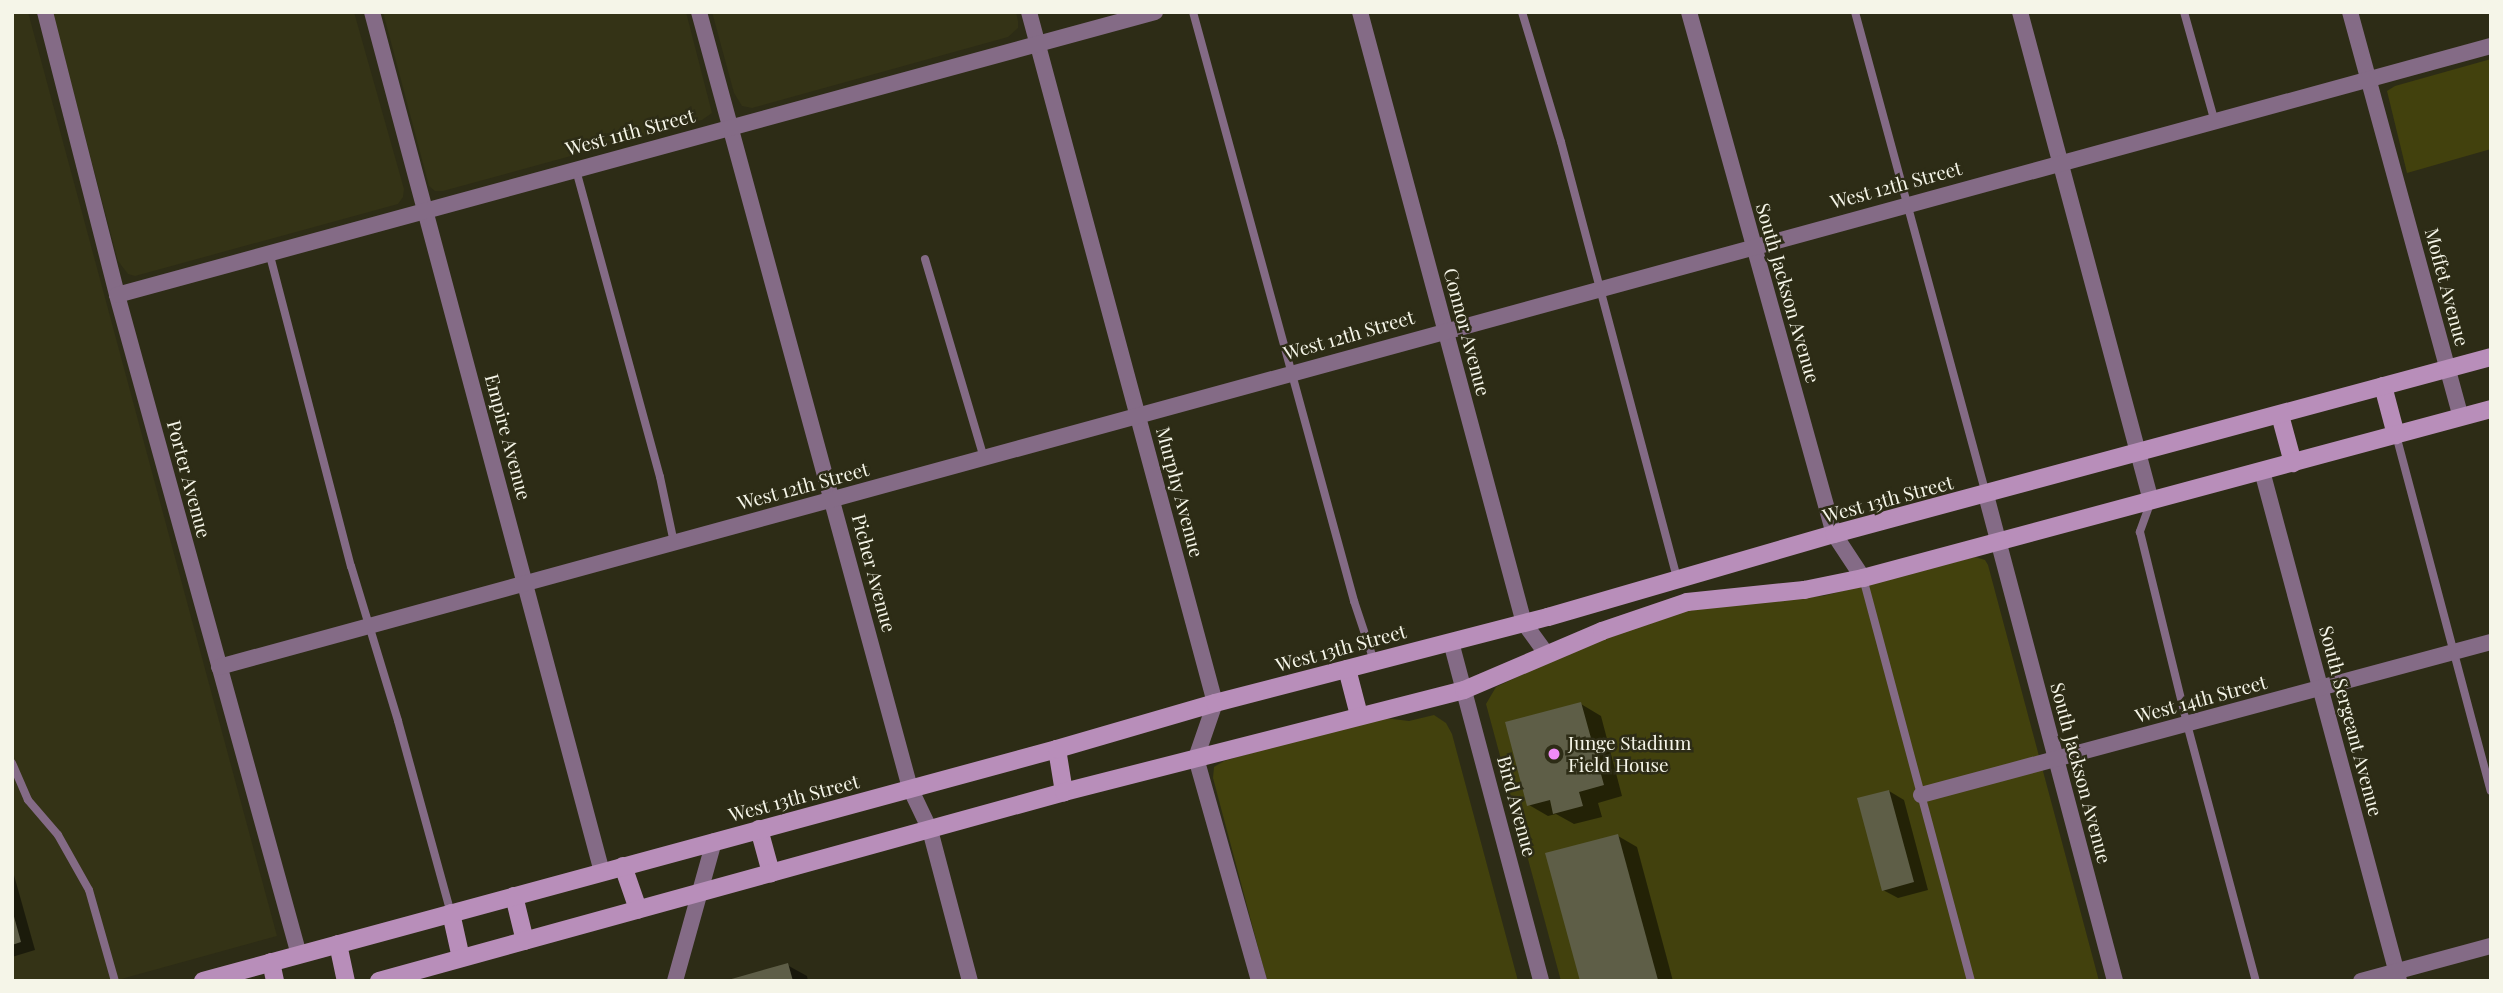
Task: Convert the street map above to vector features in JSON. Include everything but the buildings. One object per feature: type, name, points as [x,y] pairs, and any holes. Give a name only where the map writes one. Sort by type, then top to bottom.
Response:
[{"type":"street","name":"Porter Avenue","points":[[45,12],[117,295],[299,955]]},
{"type":"street","name":"Empire Avenue","points":[[372,12],[603,872]]},
{"type":"street","name":"Picher Avenue","points":[[699,12],[910,788],[930,830],[970,981]]},
{"type":"street","name":"Murphy Avenue","points":[[1029,12],[1215,703]]},
{"type":"street","name":"West 11th Street","points":[[117,295],[1155,12]]},
{"type":"street","name":"Connor Avenue","points":[[1360,12],[1524,623],[1547,655]]},
{"type":"street","name":"South Jackson Avenue","points":[[1689,12],[1835,534],[1863,578]]},
{"type":"street","points":[[2020,12],[2151,501]]},
{"type":"street","name":"Moffet Avenue","points":[[2350,12],[2461,417]]},
{"type":"street","name":"West 12th Street","points":[[219,667],[2491,46]]},
{"type":"street","name":"West 13th Street","points":[[203,981],[1057,749],[1215,703],[1678,581],[1835,534],[2140,454],[2491,357]]},
{"type":"street","points":[[2383,386],[2396,435]]},
{"type":"street","points":[[379,981],[1064,792],[1464,690],[1602,631],[1687,602],[1804,590],[1863,578],[2491,409]]},
{"type":"street","points":[[2280,415],[2293,463]]},
{"type":"street","name":"South Sergeant Avenue","points":[[2262,471],[2397,976]]},
{"type":"street","name":"South Jackson Avenue","points":[[1986,495],[2115,981]]},
{"type":"street","name":"Bird Avenue","points":[[1451,642],[1542,981]]},
{"type":"street","name":"West 14th Street","points":[[1921,795],[2491,642]]},
{"type":"street","points":[[1347,669],[1359,715]]},
{"type":"street","points":[[1215,703],[1196,758],[1259,981]]},
{"type":"street","points":[[1057,749],[1064,792]]},
{"type":"street","points":[[759,829],[771,873]]},
{"type":"street","points":[[675,981],[714,841]]},
{"type":"street","points":[[623,866],[638,909]]},
{"type":"street","points":[[514,896],[525,941]]},
{"type":"street","points":[[451,913],[461,958]]},
{"type":"street","points":[[338,944],[346,981]]},
{"type":"street","points":[[2361,981],[2397,976],[2491,946]]},
{"type":"street","points":[[271,962],[275,981]]},
{"type":"lane","points":[[1193,12],[1354,601],[1374,662]]},
{"type":"lane","points":[[1522,12],[1600,288],[1678,581]]},
{"type":"lane","points":[[1855,12],[1986,495]]},
{"type":"lane","points":[[2184,12],[2215,122]]},
{"type":"lane","points":[[576,169],[660,477],[674,543]]},
{"type":"lane","points":[[269,252],[351,566],[451,913]]},
{"type":"lane","points":[[925,259],[984,458]]},
{"type":"lane","points":[[2396,435],[2491,791]]},
{"type":"lane","points":[[2151,501],[2140,532],[2187,724],[2256,981]]},
{"type":"lane","points":[[1863,578],[1971,981]]},
{"type":"lane","points":[[12,763],[28,800],[58,835],[89,890],[115,981]]},
{"type":"shaded area","points":[[12,12],[28,12],[277,936],[114,981],[12,981]]},
{"type":"shaded area","points":[[52,12],[354,12],[404,189],[403,197],[398,204],[135,276],[128,274],[118,261]]},
{"type":"shaded area","points":[[383,12],[686,12],[712,113],[702,120],[435,191],[429,186]]},
{"type":"shaded area","points":[[712,12],[1016,12],[1018,28],[1008,37],[752,108],[742,106],[734,93]]},
{"type":"shaded area","points":[[2491,59],[2491,149],[2407,173],[2387,91],[2395,86]]},
{"type":"shaded area","points":[[1975,557],[1985,560],[1988,565],[2099,981],[1561,981],[1486,704],[1496,687],[1622,627],[1721,602],[1823,596]]},
{"type":"shaded area","points":[[1434,715],[1446,723],[1452,734],[1518,981],[1267,981],[1213,778],[1214,767],[1224,761],[1376,717],[1409,721]]},
{"type":"place","name":"Junge Stadium Field House","points":[[1554,754]]}]
